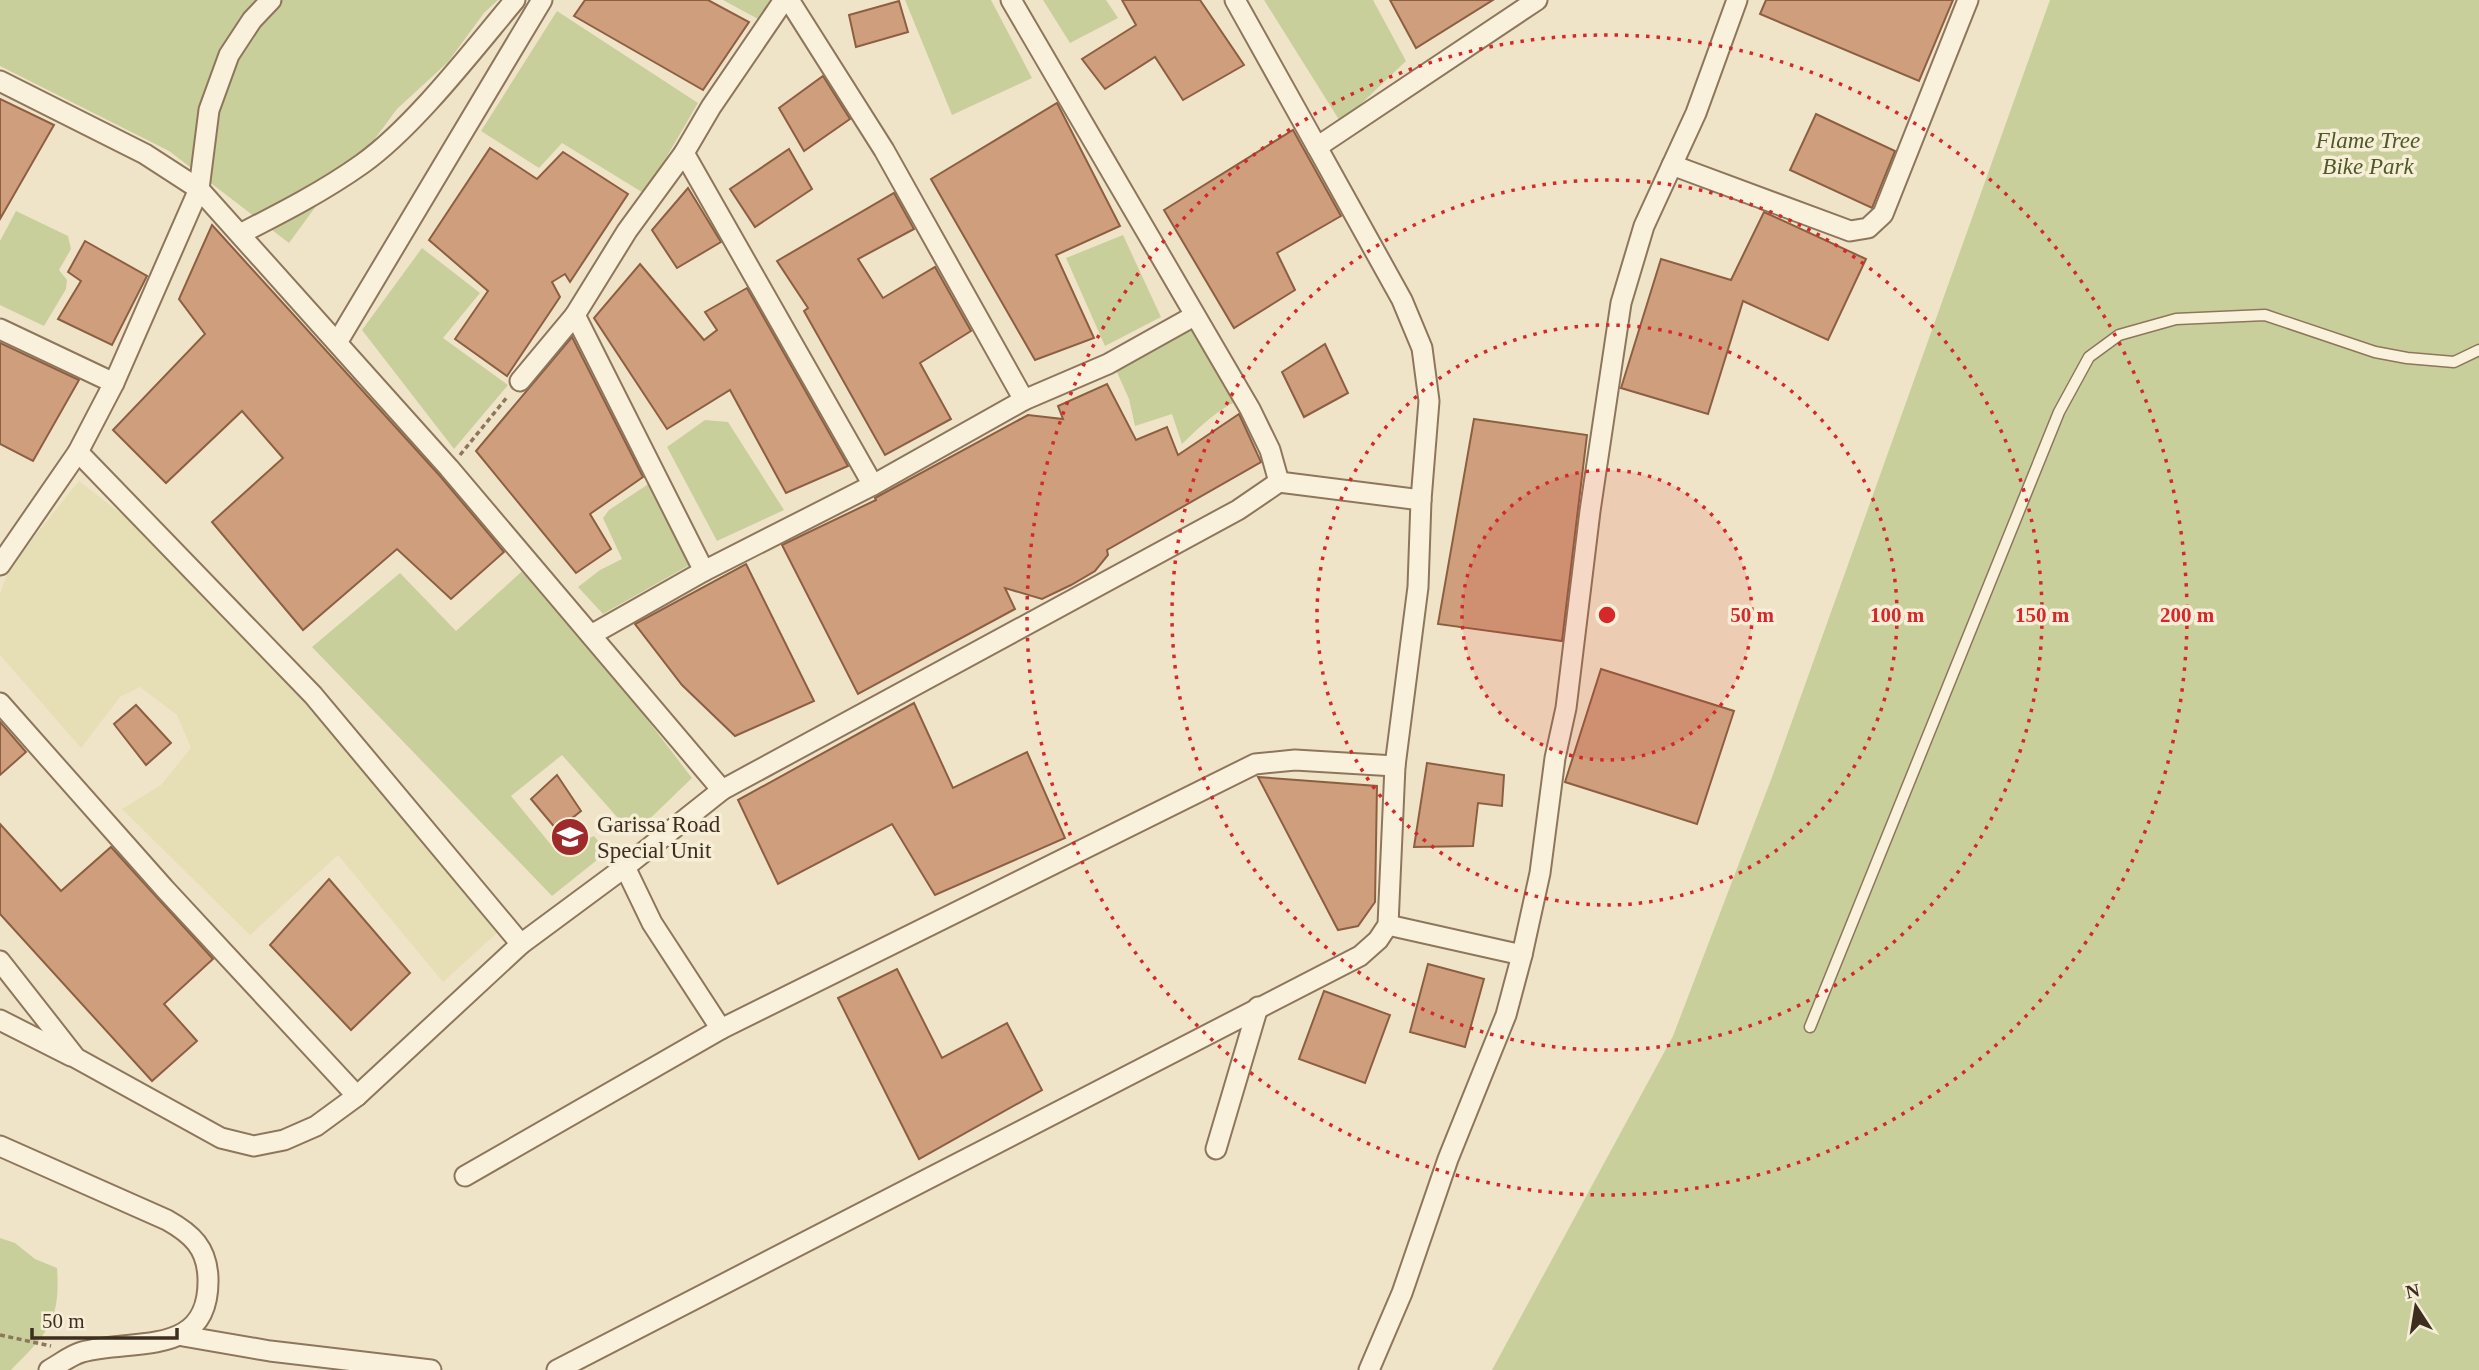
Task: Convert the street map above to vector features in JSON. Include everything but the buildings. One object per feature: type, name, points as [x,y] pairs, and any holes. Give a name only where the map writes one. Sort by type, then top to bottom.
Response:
[{"type":"street","points":[[0,565],[78,452],[114,383],[199,189],[209,110],[229,55],[252,20],[271,0]]},
{"type":"street","points":[[242,233],[313,195],[364,162],[412,117],[515,0]]},
{"type":"street","points":[[338,341],[542,0]]},
{"type":"street","points":[[520,381],[575,315],[627,231],[684,153],[710,107],[787,0],[884,150],[1024,400]]},
{"type":"street","points":[[1012,0],[1250,409],[1270,450],[1279,482]]},
{"type":"street","points":[[557,1370],[1360,956],[1378,940],[1388,925],[1395,766],[1418,587],[1421,499],[1429,401],[1422,348],[1402,300],[1235,0]]},
{"type":"street","points":[[1317,147],[1513,6],[1537,0]]},
{"type":"street","points":[[1369,1370],[1402,1293],[1448,1159],[1506,1015],[1540,873],[1555,758],[1566,708],[1590,511],[1621,303],[1644,226],[1696,113],[1737,0]]},
{"type":"street","points":[[1672,165],[1850,231],[1868,228],[1883,214],[1968,0]]},
{"type":"street","points":[[0,81],[145,153],[199,189],[242,233],[449,468],[722,790]]},
{"type":"street","points":[[684,153],[873,485]]},
{"type":"street","points":[[575,315],[704,570]]},
{"type":"street","points":[[590,635],[704,570],[873,485],[1024,400],[1108,364],[1194,316]]},
{"type":"street","points":[[0,329],[114,383]]},
{"type":"street","points":[[78,452],[313,695],[478,889],[521,944]]},
{"type":"street","points":[[0,1020],[76,1058],[221,1138],[254,1146],[284,1140],[316,1126],[357,1096],[521,944],[625,867],[722,790],[1238,510],[1279,482],[1421,499]]},
{"type":"street","points":[[0,703],[357,1096]]},
{"type":"street","points":[[465,1176],[721,1030],[1255,764],[1295,760],[1395,766]]},
{"type":"street","points":[[625,867],[652,923],[721,1030]]},
{"type":"street","points":[[1388,925],[1522,955]]},
{"type":"street","points":[[0,961],[76,1058]]},
{"type":"street","points":[[1216,1149],[1258,1007]]},
{"type":"street","points":[[0,1146],[191,1233],[203,1252],[208,1276],[207,1300],[198,1321],[183,1336]]},
{"type":"street","points":[[49,1370],[80,1352],[183,1336],[270,1351],[431,1370]]},
{"type":"lane","points":[[1810,1027],[2059,412],[2089,358],[2119,335],[2176,319],[2265,315],[2375,352],[2454,362],[2479,350]]},
{"type":"path","points":[[449,468],[520,381]]},
{"type":"path","points":[[0,1335],[80,1352]]},
{"type":"shaded area","points":[[79,481],[211,584],[510,921],[443,982],[338,855],[250,935],[122,809],[161,785],[191,748],[177,715],[140,687],[120,697],[81,748],[0,655],[0,594],[10,567]]},
{"type":"green space","points":[[0,0],[498,0],[484,13],[448,62],[397,109],[351,171],[322,198],[289,243],[169,151],[0,66]]},
{"type":"green space","points":[[723,0],[771,0],[758,19]]},
{"type":"green space","points":[[905,0],[991,0],[1032,78],[952,115]]},
{"type":"green space","points":[[1043,0],[1106,0],[1118,18],[1070,43]]},
{"type":"green space","points":[[1264,0],[1373,0],[1406,61],[1341,123]]},
{"type":"green space","name":"Flame Tree Bike Park","points":[[2050,0],[2479,0],[2479,1370],[1492,1370],[1673,1036],[1772,777]]},
{"type":"green space","points":[[557,11],[698,103],[645,194],[562,143],[539,168],[481,131]]},
{"type":"green space","points":[[16,211],[68,236],[71,249],[59,270],[67,280],[66,289],[44,326],[0,305],[0,241]]},
{"type":"green space","points":[[1123,235],[1161,317],[1105,346],[1066,258]]},
{"type":"green space","points":[[422,248],[480,293],[443,338],[508,385],[454,449],[362,330]]},
{"type":"green space","points":[[1199,319],[1254,394],[1224,408],[1182,444],[1172,414],[1135,426],[1129,399],[1116,370]]},
{"type":"green space","points":[[705,420],[728,422],[784,510],[717,541],[667,447]]},
{"type":"green space","points":[[650,483],[702,558],[603,614],[578,587],[600,570],[622,559],[603,518],[609,510]]},
{"type":"green space","points":[[529,565],[692,778],[633,835],[562,755],[511,796],[557,852],[594,836],[607,852],[552,896],[312,647],[400,573],[456,631]]},
{"type":"green space","points":[[0,1238],[15,1243],[35,1259],[57,1268],[58,1286],[54,1314],[42,1336],[11,1370],[0,1370]]},
{"type":"place","name":"Garissa Road Special Unit","points":[[570,837]]}]
